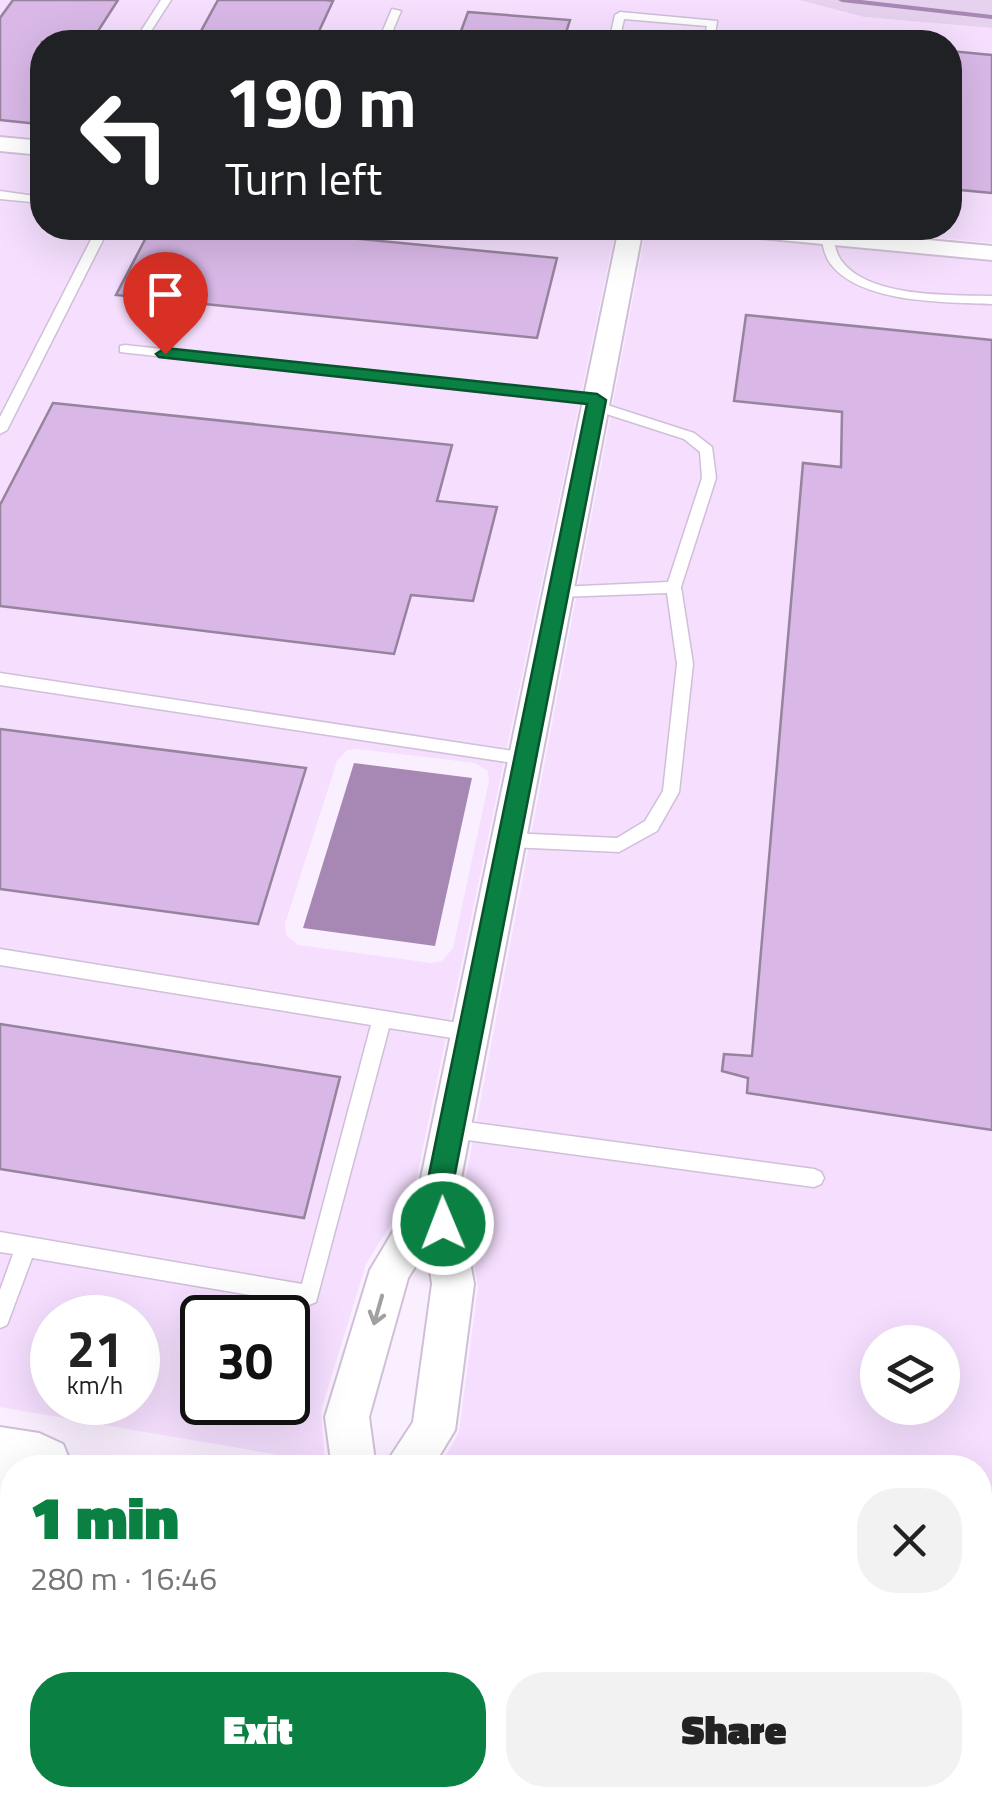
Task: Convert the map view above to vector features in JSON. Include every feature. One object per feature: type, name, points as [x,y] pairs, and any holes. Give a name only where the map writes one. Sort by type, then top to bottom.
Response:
[{"type":"street","points":[[0,144],[30,147]]},
{"type":"street","points":[[352,1455],[347,1418],[390,1270],[438,1194],[629,240]]},
{"type":"street","points":[[857,240],[992,253]]},
{"type":"street","points":[[415,1455],[433,1430],[453,1284],[438,1194]]},
{"type":"lane","points":[[147,30],[166,0]]},
{"type":"lane","points":[[388,30],[396,11]]},
{"type":"lane","points":[[617,30],[620,16],[713,23],[712,30]]},
{"type":"lane","points":[[0,195],[30,199]]},
{"type":"lane","points":[[0,430],[97,240]]},
{"type":"lane","points":[[827,240],[833,259],[848,273],[882,290],[992,300]]},
{"type":"lane","points":[[126,349],[596,403],[689,436],[707,450],[709,478],[674,587],[685,664],[671,792],[651,826],[619,845],[510,840]]},
{"type":"lane","points":[[559,592],[674,587]]},
{"type":"lane","points":[[0,679],[526,758]]},
{"type":"lane","points":[[0,957],[472,1033]]},
{"type":"lane","points":[[0,1242],[309,1295],[382,1019]]},
{"type":"lane","points":[[452,1129],[814,1178]]},
{"type":"lane","points":[[0,1318],[26,1246]]},
{"type":"shaded area","points":[[0,0],[799,0],[864,17],[992,28],[992,243],[959,240],[962,240],[962,30],[30,30],[30,138],[0,135]]},
{"type":"shaded area","points":[[799,0],[992,0],[992,28],[864,17]]},
{"type":"shaded area","points":[[0,152],[30,156],[30,240],[613,240],[415,1185],[366,1264],[321,1411],[324,1455],[279,1455],[104,1425],[160,1425],[160,1295],[30,1295],[30,1412],[0,1407]],"holes":[[[347,750],[475,763],[488,771],[453,948],[442,961],[431,963],[298,945],[286,935],[285,924],[337,761]]]},
{"type":"shaded area","points":[[644,240],[761,240],[992,262],[992,1455],[446,1455],[459,1432],[478,1287],[463,1193]]},
{"type":"shaded area","points":[[354,763],[472,778],[435,946],[303,928]]},
{"type":"building","points":[[13,0],[118,0],[99,30],[30,30],[30,123],[0,120],[0,18]]},
{"type":"building","points":[[218,0],[333,1],[320,30],[202,30]]},
{"type":"building","points":[[468,12],[570,20],[567,30],[461,30]]},
{"type":"building","points":[[962,52],[992,55],[992,193],[962,190]]},
{"type":"building","points":[[145,240],[371,240],[557,258],[537,338],[116,295]]},
{"type":"building","points":[[746,315],[992,340],[992,1130],[747,1093],[748,1078],[722,1071],[724,1054],[752,1056],[803,463],[841,467],[842,412],[734,401]]},
{"type":"building","points":[[53,403],[452,445],[437,501],[497,507],[473,601],[411,595],[394,654],[0,606],[0,505]]},
{"type":"building","points":[[0,729],[306,768],[258,924],[0,889]]},
{"type":"building","points":[[0,1024],[340,1077],[304,1218],[0,1169]]},
{"type":"waterway","points":[[842,0],[992,17]]},
{"type":"route","points":[[165,354],[597,400],[438,1194],[443,1224]]}]
